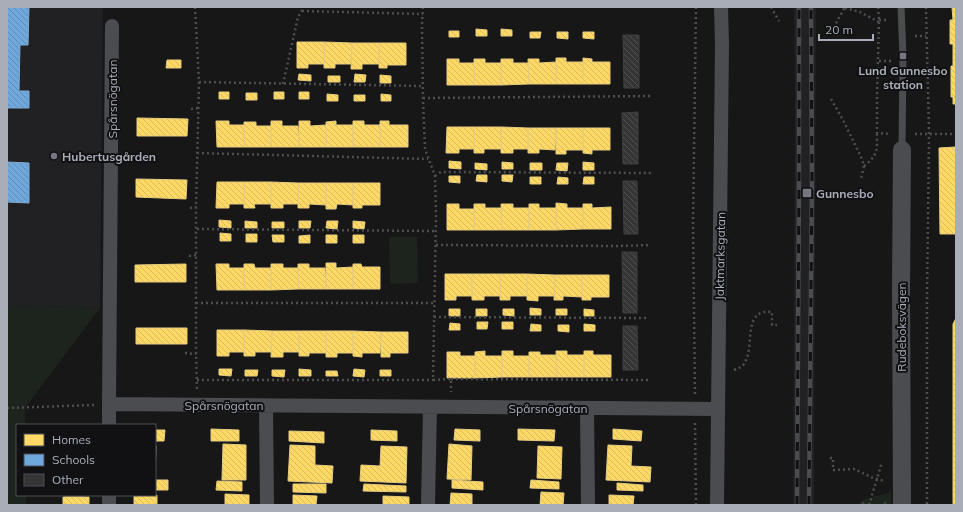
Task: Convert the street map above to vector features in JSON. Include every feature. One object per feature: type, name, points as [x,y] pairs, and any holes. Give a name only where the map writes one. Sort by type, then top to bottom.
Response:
[{"type":"street","name":"Jaktmarksgatan","points":[[717,505],[722,45],[721,7]]},
{"type":"street","name":"Spårsnögatan","points":[[112,26],[109,404],[717,409]]},
{"type":"street","name":"Rudeboksvägen","points":[[902,142],[902,505]]},
{"type":"street","points":[[109,404],[109,424]]},
{"type":"street","points":[[266,406],[267,505]]},
{"type":"street","points":[[428,505],[430,407]]},
{"type":"street","points":[[586,408],[588,505]]},
{"type":"lane","points":[[901,7],[903,56],[902,142]]},
{"type":"path","points":[[195,7],[198,82],[196,207],[197,405]]},
{"type":"path","points":[[283,84],[298,17],[304,7]]},
{"type":"path","points":[[423,7],[422,86],[425,149],[435,176],[436,245],[433,380]]},
{"type":"path","points":[[696,7],[694,224],[696,505]]},
{"type":"path","points":[[831,32],[846,7],[879,21],[892,20]]},
{"type":"path","points":[[864,166],[873,159],[877,149],[877,96],[879,61],[878,7]]},
{"type":"path","points":[[926,7],[929,134],[927,505]]},
{"type":"path","points":[[771,8],[779,21]]},
{"type":"path","points":[[302,11],[423,14]]},
{"type":"path","points":[[879,61],[892,61]]},
{"type":"path","points":[[198,82],[422,86]]},
{"type":"path","points":[[423,98],[653,96]]},
{"type":"path","points":[[831,99],[862,159],[864,166],[861,179]]},
{"type":"path","points":[[191,109],[198,108]]},
{"type":"path","points":[[877,133],[902,142],[929,134],[956,134]]},
{"type":"path","points":[[197,153],[428,159]]},
{"type":"path","points":[[435,176],[441,172],[651,173]]},
{"type":"path","points":[[190,208],[196,207]]},
{"type":"path","points":[[197,228],[436,231]]},
{"type":"path","points":[[436,245],[650,245]]},
{"type":"path","points":[[189,256],[196,255]]},
{"type":"path","points":[[196,302],[435,304]]},
{"type":"path","points":[[718,370],[734,371],[742,367],[746,360],[750,346],[750,330],[752,323],[760,313],[772,312],[772,326],[777,326]]},
{"type":"path","points":[[434,317],[649,318]]},
{"type":"path","points":[[185,353],[196,354]]},
{"type":"path","points":[[197,380],[648,380]]},
{"type":"path","points":[[451,380],[451,408]]},
{"type":"path","points":[[7,408],[109,404]]},
{"type":"path","points":[[830,458],[833,458],[833,470],[854,469],[877,480],[902,483]]},
{"type":"path","points":[[869,505],[882,462]]},
{"type":"shaded area","name":"Hubertusgården","points":[[7,7],[103,7],[100,308],[7,305]]},
{"type":"shaded area","points":[[794,7],[816,7],[814,505],[793,505],[795,107]]},
{"type":"green space","points":[[389,237],[417,237],[418,283],[390,284]]},
{"type":"green space","points":[[7,305],[100,308],[25,408],[25,424],[16,424],[16,496],[26,496],[26,505],[7,505]]},
{"type":"green space","points":[[891,492],[891,505],[857,505],[864,500]]},
{"type":"building: Homes","points":[[952,7],[956,7],[956,104],[953,104],[953,97],[951,97],[953,44],[950,44],[950,20],[953,20]]},
{"type":"building: Homes","points":[[476,29],[487,30],[487,36],[476,36]]},
{"type":"building: Homes","points":[[501,29],[512,30],[512,36],[501,36]]},
{"type":"building: Homes","points":[[449,31],[459,31],[459,37],[449,37]]},
{"type":"building: Homes","points":[[530,32],[541,32],[540,38],[530,38]]},
{"type":"building: Homes","points":[[557,32],[568,32],[568,39],[557,38]]},
{"type":"building: Homes","points":[[583,32],[594,32],[594,39],[583,38]]},
{"type":"building: Homes","points":[[297,42],[324,42],[324,64],[308,64],[308,68],[297,68]]},
{"type":"building: Homes","points":[[324,42],[352,43],[351,64],[335,64],[335,68],[324,68]]},
{"type":"building: Homes","points":[[352,43],[379,43],[379,64],[362,64],[362,69],[351,69]]},
{"type":"building: Homes","points":[[379,43],[406,43],[406,65],[387,65],[387,68],[379,68]]},
{"type":"building: Homes","points":[[556,58],[566,58],[566,62],[583,62],[583,84],[556,84]]},
{"type":"building: Homes","points":[[583,58],[592,59],[592,62],[610,62],[610,84],[583,84]]},
{"type":"building: Homes","points":[[447,59],[459,59],[459,63],[474,63],[474,85],[447,85]]},
{"type":"building: Homes","points":[[474,59],[485,59],[485,63],[501,63],[501,85],[474,85]]},
{"type":"building: Homes","points":[[501,59],[513,59],[513,63],[528,63],[529,84],[501,85]]},
{"type":"building: Homes","points":[[528,59],[539,59],[539,63],[556,62],[556,84],[529,84]]},
{"type":"building: Homes","points":[[167,60],[181,60],[181,68],[166,68]]},
{"type":"building: Homes","points":[[299,74],[311,75],[311,81],[298,80]]},
{"type":"building: Homes","points":[[355,74],[366,75],[365,82],[354,82]]},
{"type":"building: Homes","points":[[380,75],[391,76],[391,83],[380,83]]},
{"type":"building: Homes","points":[[328,76],[340,76],[340,82],[328,82]]},
{"type":"building: Homes","points":[[219,92],[229,92],[229,99],[219,99]]},
{"type":"building: Homes","points":[[274,92],[284,92],[284,99],[274,99]]},
{"type":"building: Homes","points":[[299,92],[309,92],[309,99],[299,99]]},
{"type":"building: Homes","points":[[246,93],[257,93],[257,100],[246,100]]},
{"type":"building: Homes","points":[[327,94],[338,95],[338,101],[327,101]]},
{"type":"building: Homes","points":[[381,94],[391,95],[391,101],[381,101]]},
{"type":"building: Homes","points":[[354,95],[365,95],[365,101],[354,101]]},
{"type":"building: Homes","points":[[137,118],[188,119],[187,136],[137,136]]},
{"type":"building: Homes","points":[[216,121],[229,121],[229,125],[244,125],[244,147],[217,147]]},
{"type":"building: Homes","points":[[271,121],[282,121],[282,126],[298,126],[299,147],[271,147]]},
{"type":"building: Homes","points":[[299,121],[310,121],[310,126],[326,125],[326,147],[299,147]]},
{"type":"building: Homes","points":[[336,121],[336,125],[353,125],[353,147],[326,147],[326,122]]},
{"type":"building: Homes","points":[[353,121],[364,121],[364,125],[380,125],[380,147],[353,147]]},
{"type":"building: Homes","points":[[380,121],[389,121],[389,125],[408,125],[408,147],[380,147]]},
{"type":"building: Homes","points":[[244,122],[256,122],[256,126],[271,126],[271,147],[244,147]]},
{"type":"building: Homes","points":[[447,127],[474,127],[474,149],[459,149],[459,153],[446,153]]},
{"type":"building: Homes","points":[[474,127],[501,127],[501,149],[484,149],[484,153],[474,153]]},
{"type":"building: Homes","points":[[501,127],[528,128],[528,149],[513,149],[513,153],[501,153]]},
{"type":"building: Homes","points":[[528,128],[556,128],[555,150],[539,149],[539,153],[528,153]]},
{"type":"building: Homes","points":[[556,128],[583,128],[583,150],[566,150],[566,154],[556,154]]},
{"type":"building: Homes","points":[[583,128],[610,128],[610,150],[592,150],[592,154],[583,153]]},
{"type":"building: Homes","points":[[955,147],[956,234],[940,234],[939,148]]},
{"type":"building: Homes","points":[[449,161],[461,162],[461,169],[449,168]]},
{"type":"building: Homes","points":[[502,162],[513,163],[513,169],[502,169]]},
{"type":"building: Homes","points":[[583,162],[594,163],[594,170],[583,170]]},
{"type":"building: Homes","points":[[475,163],[487,164],[487,170],[475,169]]},
{"type":"building: Homes","points":[[530,163],[542,163],[542,170],[530,170]]},
{"type":"building: Homes","points":[[557,163],[568,163],[567,171],[556,170]]},
{"type":"building: Homes","points":[[477,175],[487,175],[487,182],[476,181]]},
{"type":"building: Homes","points":[[502,175],[513,175],[512,182],[502,181]]},
{"type":"building: Homes","points":[[449,176],[460,176],[460,183],[449,182]]},
{"type":"building: Homes","points":[[530,177],[541,177],[541,184],[530,184]]},
{"type":"building: Homes","points":[[558,177],[568,178],[568,184],[557,184]]},
{"type":"building: Homes","points":[[584,177],[594,177],[594,184],[583,184]]},
{"type":"building: Homes","points":[[136,179],[187,180],[186,199],[136,197]]},
{"type":"building: Homes","points":[[217,182],[244,182],[244,204],[229,204],[229,208],[216,208]]},
{"type":"building: Homes","points":[[244,182],[271,182],[271,204],[254,204],[255,208],[244,208]]},
{"type":"building: Homes","points":[[271,182],[298,183],[298,204],[283,204],[283,208],[271,208]]},
{"type":"building: Homes","points":[[298,183],[326,183],[326,205],[309,204],[309,208],[298,208]]},
{"type":"building: Homes","points":[[326,183],[353,183],[353,205],[337,204],[336,209],[326,209]]},
{"type":"building: Homes","points":[[353,183],[380,183],[380,205],[362,205],[362,208],[353,208]]},
{"type":"building: Homes","points":[[556,203],[567,204],[567,208],[583,208],[583,229],[556,230]]},
{"type":"building: Homes","points":[[447,204],[459,204],[459,209],[474,209],[474,230],[447,230]]},
{"type":"building: Homes","points":[[474,204],[485,204],[485,208],[501,208],[502,230],[474,230]]},
{"type":"building: Homes","points":[[501,204],[513,204],[513,208],[529,208],[529,230],[502,230]]},
{"type":"building: Homes","points":[[529,204],[539,204],[539,208],[556,208],[556,230],[529,230]]},
{"type":"building: Homes","points":[[583,204],[592,204],[592,208],[611,207],[611,229],[583,229]]},
{"type":"building: Homes","points":[[219,220],[231,221],[231,228],[219,227]]},
{"type":"building: Homes","points":[[245,221],[257,222],[257,228],[245,228]]},
{"type":"building: Homes","points":[[299,221],[311,221],[310,228],[299,228]]},
{"type":"building: Homes","points":[[327,221],[338,221],[337,229],[326,228]]},
{"type":"building: Homes","points":[[353,221],[365,222],[364,229],[353,228]]},
{"type":"building: Homes","points":[[272,222],[284,222],[284,228],[272,228]]},
{"type":"building: Homes","points":[[220,233],[231,234],[231,241],[220,241]]},
{"type":"building: Homes","points":[[246,234],[257,234],[257,242],[246,242]]},
{"type":"building: Homes","points":[[272,235],[284,235],[284,242],[273,242]]},
{"type":"building: Homes","points":[[310,235],[310,243],[299,243],[299,236]]},
{"type":"building: Homes","points":[[326,235],[337,235],[337,243],[326,243]]},
{"type":"building: Homes","points":[[353,235],[364,235],[364,243],[353,243]]},
{"type":"building: Homes","points":[[326,263],[336,263],[336,268],[353,267],[353,289],[326,289]]},
{"type":"building: Homes","points":[[186,264],[186,282],[135,282],[135,265]]},
{"type":"building: Homes","points":[[216,264],[229,264],[229,268],[244,268],[244,290],[217,290]]},
{"type":"building: Homes","points":[[244,264],[254,264],[255,268],[271,268],[271,290],[244,290]]},
{"type":"building: Homes","points":[[271,264],[283,264],[283,268],[298,268],[298,289],[271,290]]},
{"type":"building: Homes","points":[[298,264],[309,264],[309,268],[325,268],[326,289],[298,289]]},
{"type":"building: Homes","points":[[353,264],[361,264],[362,267],[380,267],[380,289],[353,289]]},
{"type":"building: Homes","points":[[445,274],[472,274],[472,296],[456,296],[456,300],[445,300]]},
{"type":"building: Homes","points":[[472,274],[500,274],[500,296],[484,296],[484,300],[472,300]]},
{"type":"building: Homes","points":[[500,274],[527,274],[527,296],[510,296],[510,300],[500,300]]},
{"type":"building: Homes","points":[[527,274],[555,275],[554,296],[538,296],[538,301],[527,300]]},
{"type":"building: Homes","points":[[555,275],[582,275],[582,297],[563,296],[563,300],[554,300]]},
{"type":"building: Homes","points":[[582,275],[609,275],[609,297],[591,297],[591,300],[582,300]]},
{"type":"building: Homes","points":[[530,308],[541,309],[541,315],[530,315]]},
{"type":"building: Homes","points":[[449,309],[460,309],[460,316],[449,316]]},
{"type":"building: Homes","points":[[476,309],[487,309],[487,316],[476,316]]},
{"type":"building: Homes","points":[[503,309],[514,309],[514,316],[503,315]]},
{"type":"building: Homes","points":[[556,309],[567,309],[567,315],[556,315]]},
{"type":"building: Homes","points":[[584,309],[594,310],[594,316],[584,316]]},
{"type":"building: Homes","points":[[956,318],[956,505],[953,505],[953,324]]},
{"type":"building: Homes","points":[[477,322],[488,322],[487,329],[477,329]]},
{"type":"building: Homes","points":[[502,322],[513,322],[513,329],[502,329]]},
{"type":"building: Homes","points":[[450,323],[460,324],[460,330],[449,330]]},
{"type":"building: Homes","points":[[531,324],[541,325],[541,331],[530,331]]},
{"type":"building: Homes","points":[[584,324],[595,325],[595,331],[584,331]]},
{"type":"building: Homes","points":[[558,325],[569,325],[569,332],[558,331]]},
{"type":"building: Homes","points":[[136,328],[187,328],[187,344],[136,344]]},
{"type":"building: Homes","points":[[217,330],[244,330],[244,352],[229,352],[229,356],[217,356]]},
{"type":"building: Homes","points":[[244,330],[272,331],[271,352],[255,352],[255,356],[244,356]]},
{"type":"building: Homes","points":[[272,331],[299,331],[299,352],[283,352],[283,357],[271,357]]},
{"type":"building: Homes","points":[[299,331],[326,331],[326,353],[309,353],[309,356],[299,356]]},
{"type":"building: Homes","points":[[326,331],[353,331],[353,353],[337,353],[337,357],[326,357]]},
{"type":"building: Homes","points":[[353,331],[381,332],[380,353],[362,353],[362,357],[353,356]]},
{"type":"building: Homes","points":[[381,332],[408,332],[408,353],[390,353],[390,357],[381,357]]},
{"type":"building: Homes","points":[[485,351],[485,356],[502,356],[502,377],[475,378],[475,352]]},
{"type":"building: Homes","points":[[502,351],[513,351],[513,356],[529,356],[529,377],[502,377]]},
{"type":"building: Homes","points":[[556,351],[567,351],[567,355],[584,355],[584,377],[557,377]]},
{"type":"building: Homes","points":[[584,351],[593,351],[593,355],[611,355],[611,377],[584,377]]},
{"type":"building: Homes","points":[[447,352],[460,352],[460,356],[475,356],[475,378],[447,378]]},
{"type":"building: Homes","points":[[529,352],[540,352],[540,355],[556,355],[557,377],[529,377]]},
{"type":"building: Homes","points":[[219,369],[232,369],[231,376],[219,375]]},
{"type":"building: Homes","points":[[299,369],[311,370],[311,376],[299,376]]},
{"type":"building: Homes","points":[[354,369],[365,370],[364,377],[353,376]]},
{"type":"building: Homes","points":[[245,370],[258,370],[257,376],[245,376]]},
{"type":"building: Homes","points":[[272,370],[285,370],[284,377],[272,376]]},
{"type":"building: Homes","points":[[380,370],[391,370],[391,376],[380,376]]},
{"type":"building: Homes","points":[[326,371],[337,371],[338,376],[326,376]]},
{"type":"building: Homes","points":[[211,429],[239,430],[239,441],[211,441]]},
{"type":"building: Homes","points":[[455,429],[480,430],[480,441],[454,440]]},
{"type":"building: Homes","points":[[518,429],[555,430],[554,441],[518,440]]},
{"type":"building: Homes","points":[[613,429],[642,431],[641,441],[613,439]]},
{"type":"building: Homes","points":[[156,430],[165,430],[164,441],[156,441]]},
{"type":"building: Homes","points":[[371,430],[397,431],[397,441],[371,440]]},
{"type":"building: Homes","points":[[289,431],[324,432],[324,443],[289,441]]},
{"type":"building: Homes","points":[[223,444],[246,445],[246,480],[222,480]]},
{"type":"building: Homes","points":[[449,444],[472,446],[471,480],[447,479]]},
{"type":"building: Homes","points":[[290,445],[315,446],[315,465],[333,466],[332,483],[288,481]]},
{"type":"building: Homes","points":[[608,445],[632,446],[631,466],[651,467],[650,482],[606,480]]},
{"type":"building: Homes","points":[[381,446],[407,447],[406,483],[360,481],[361,465],[380,466]]},
{"type":"building: Homes","points":[[538,446],[562,447],[561,479],[537,478]]},
{"type":"building: Homes","points":[[156,480],[168,480],[168,490],[156,490]]},
{"type":"building: Homes","points":[[452,480],[483,482],[483,490],[452,488]]},
{"type":"building: Homes","points":[[531,480],[559,482],[559,489],[530,488]]},
{"type":"building: Homes","points":[[217,481],[242,482],[242,491],[216,490]]},
{"type":"building: Homes","points":[[617,483],[643,485],[643,491],[617,490]]},
{"type":"building: Homes","points":[[293,484],[326,484],[326,493],[293,492]]},
{"type":"building: Homes","points":[[364,484],[406,486],[406,492],[363,491]]},
{"type":"building: Homes","points":[[541,492],[564,493],[563,505],[540,505]]},
{"type":"building: Homes","points":[[451,493],[472,494],[472,505],[450,505]]},
{"type":"building: Homes","points":[[225,494],[249,495],[249,505],[225,505]]},
{"type":"building: Homes","points":[[157,495],[157,505],[134,505],[134,496]]},
{"type":"building: Homes","points":[[293,495],[317,496],[316,505],[293,505]]},
{"type":"building: Homes","points":[[609,495],[634,496],[633,505],[609,505]]},
{"type":"building: Homes","points":[[383,496],[409,497],[409,505],[383,505]]},
{"type":"building: Homes","points":[[63,497],[89,497],[89,505],[63,505]]},
{"type":"building: Schools","points":[[7,7],[29,7],[28,45],[20,45],[19,91],[29,91],[29,108],[7,108]]},
{"type":"building: Schools","points":[[7,162],[29,163],[29,203],[7,202]]},
{"type":"building: Other","points":[[623,35],[639,35],[639,88],[624,88]]},
{"type":"building: Other","points":[[638,112],[638,164],[623,164],[622,113]]},
{"type":"building: Other","points":[[623,181],[637,181],[638,234],[624,234]]},
{"type":"building: Other","points":[[622,252],[637,252],[637,313],[623,313]]},
{"type":"building: Other","points":[[623,326],[637,326],[638,370],[623,370]]},
{"type":"railway","points":[[797,505],[799,7]]},
{"type":"railway","points":[[809,505],[812,180],[811,7]]},
{"type":"place","name":"Lund Gunnesbo station","points":[[903,56]]},
{"type":"place","name":"Hubertusgården","points":[[54,156]]},
{"type":"place","name":"Gunnesbo","points":[[807,193]]}]
